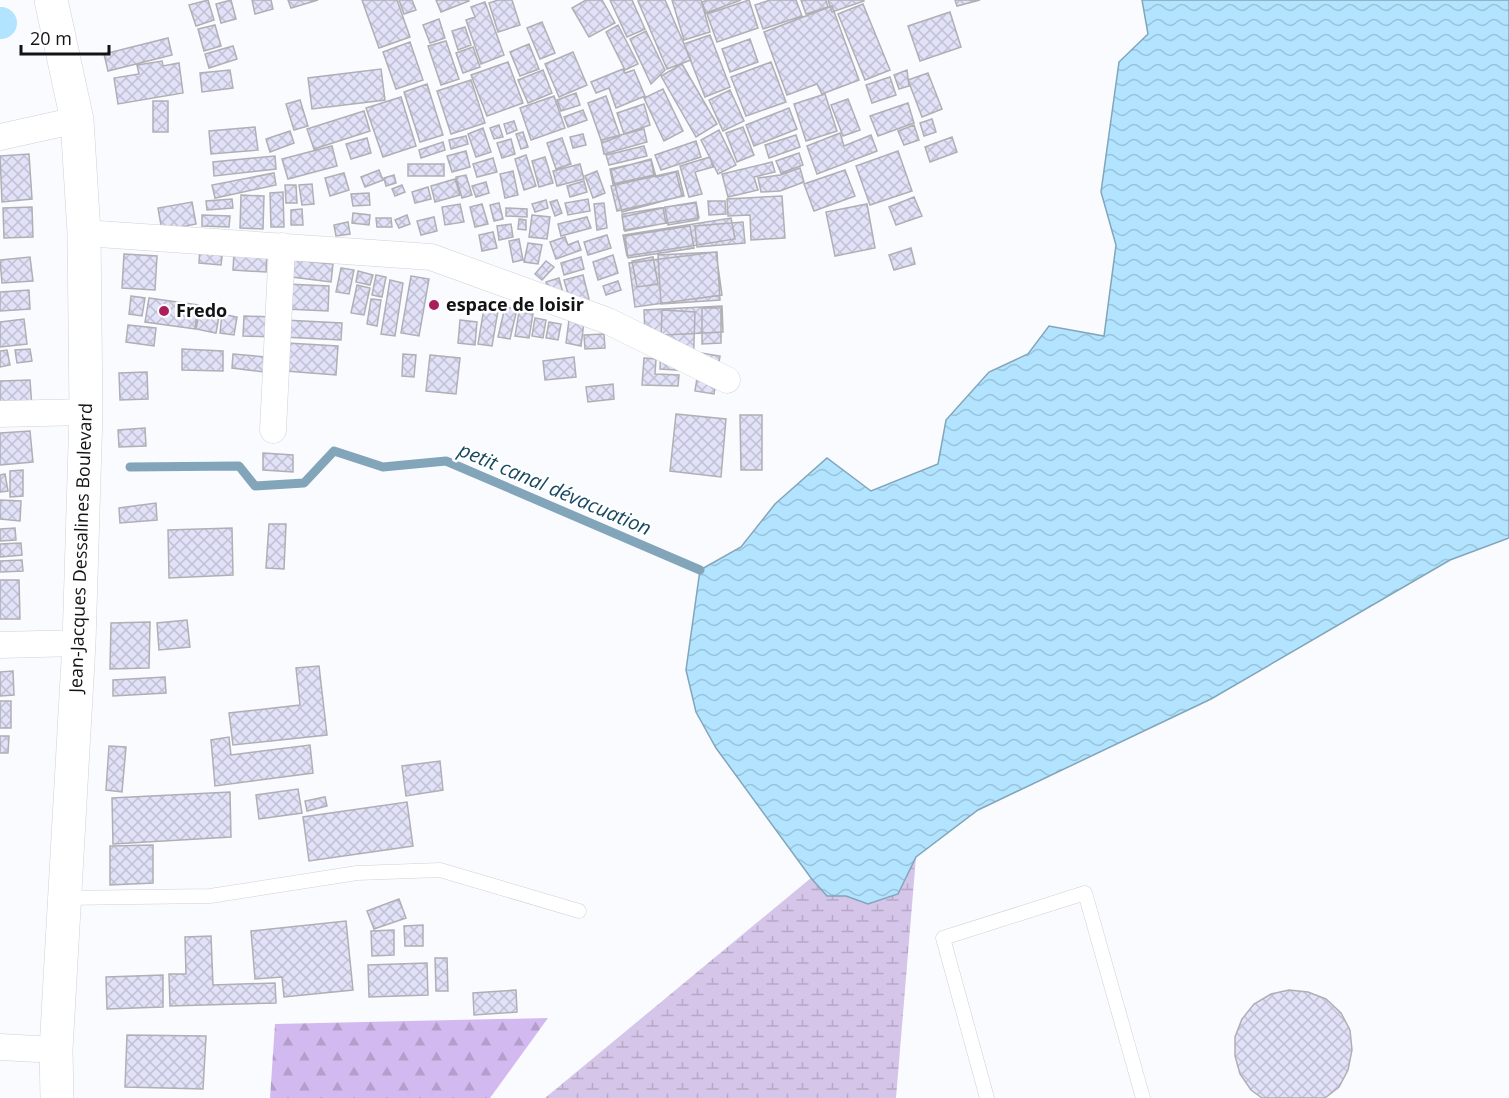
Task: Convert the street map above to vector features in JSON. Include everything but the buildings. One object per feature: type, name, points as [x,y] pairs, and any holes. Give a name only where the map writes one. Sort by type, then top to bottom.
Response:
[{"type":"main road","name":"Jean-Jacques Dessalines Boulevard","points":[[51,0],[77,120],[84,232],[86,412],[79,643],[56,1050],[57,1098]]},
{"type":"street","points":[[0,137],[77,120]]},
{"type":"street","points":[[84,232],[430,257],[608,321],[727,380]]},
{"type":"street","points":[[273,430],[282,246]]},
{"type":"street","points":[[0,414],[86,412]]},
{"type":"street","points":[[0,645],[79,643]]},
{"type":"street","points":[[0,1047],[56,1050]]},
{"type":"lane","points":[[63,898],[210,896],[357,873],[440,870],[579,911]]},
{"type":"lane","points":[[987,1098],[943,938],[1085,893],[1143,1098]]},
{"type":"green space","points":[[916,857],[896,1098],[545,1098],[811,878],[827,896],[846,896],[868,904],[898,894]]},
{"type":"green space","points":[[548,1018],[490,1098],[270,1098],[275,1024]]},
{"type":"water","points":[[1142,0],[1509,0],[1509,538],[1450,560],[1211,699],[978,810],[916,857],[898,894],[868,904],[846,896],[827,896],[811,878],[716,748],[696,712],[686,670],[700,570],[741,547],[775,504],[827,458],[871,491],[938,464],[946,420],[989,372],[1028,354],[1049,326],[1104,336],[1116,245],[1101,192],[1119,62],[1148,34]]},
{"type":"waterway","name":"petit canal dévacuation","points":[[130,467],[239,466],[255,486],[304,483],[334,451],[383,467],[446,461],[700,570]]},
{"type":"place","name":"espace de loisir","points":[[434,305]]},
{"type":"place","name":"Fredo","points":[[164,311]]}]
